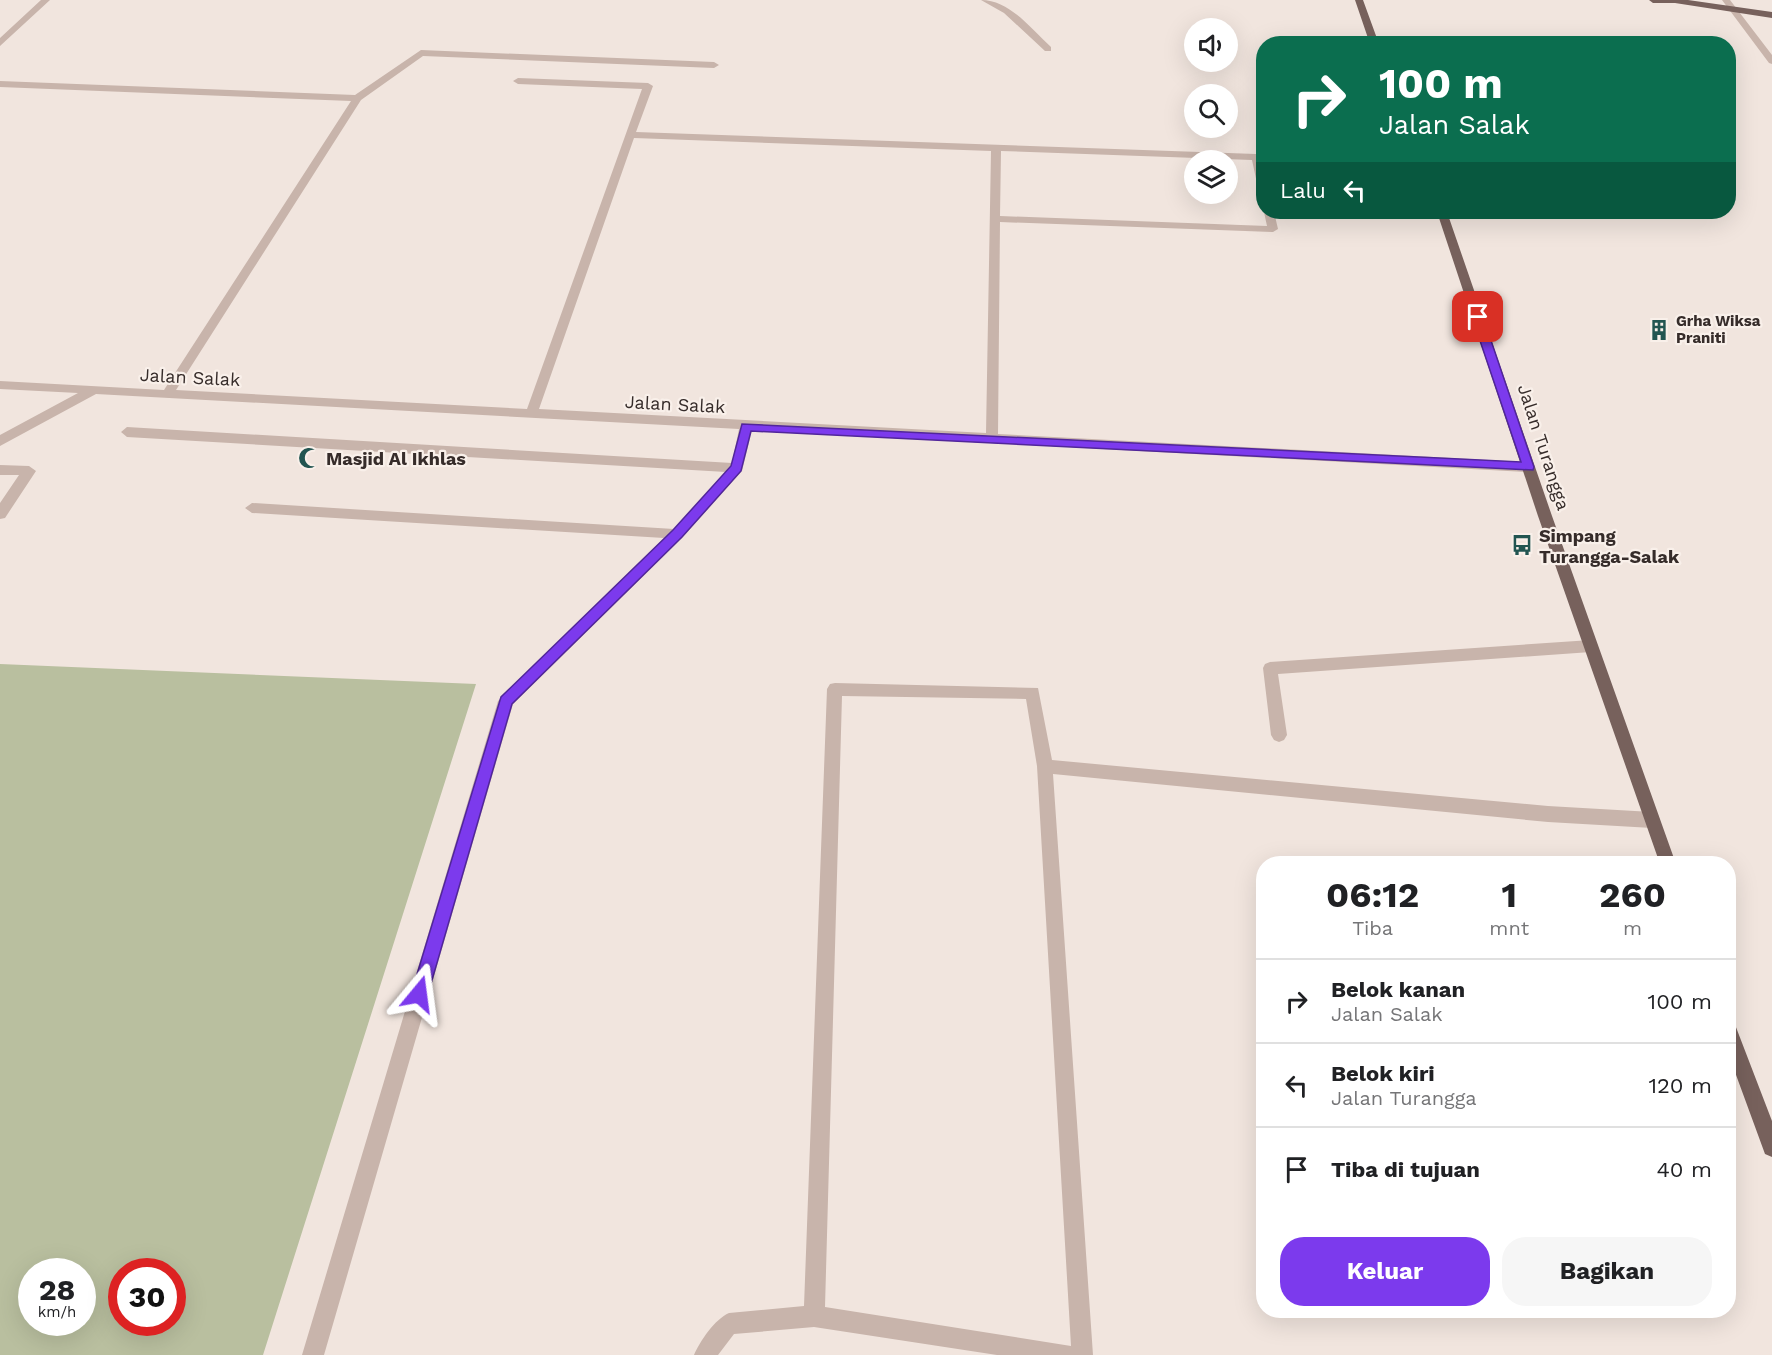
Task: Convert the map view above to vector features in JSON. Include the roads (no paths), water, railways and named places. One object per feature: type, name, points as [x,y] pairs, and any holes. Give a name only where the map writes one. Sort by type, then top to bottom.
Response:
[{"type":"main road","points":[[1359,0],[1372,36]]},
{"type":"main road","points":[[1653,0],[1672,0],[1772,15]]},
{"type":"main road","name":"Jalan Turangga","points":[[1444,219],[1528,467],[1665,856]]},
{"type":"main road","points":[[1736,1050],[1772,1147]]},
{"type":"street","points":[[0,43],[46,0]]},
{"type":"street","points":[[985,0],[1007,11],[1048,49]]},
{"type":"street","points":[[1726,0],[1772,61]]},
{"type":"street","points":[[168,393],[357,98],[421,53],[714,65]]},
{"type":"street","points":[[518,81],[648,86],[531,414]]},
{"type":"street","points":[[0,84],[357,98]]},
{"type":"street","points":[[632,135],[1256,156]]},
{"type":"street","points":[[992,440],[996,148]]},
{"type":"street","points":[[995,219],[1273,229],[1271,219]]},
{"type":"street","name":"Jalan Salak","points":[[0,385],[746,427],[1528,467]]},
{"type":"street","points":[[0,441],[94,390]]},
{"type":"street","points":[[313,1355],[506,701],[677,534],[736,468],[746,427]]},
{"type":"street","points":[[127,432],[736,468]]},
{"type":"street","points":[[0,470],[29,471],[0,514]]},
{"type":"street","points":[[252,508],[677,534]]},
{"type":"street","points":[[1279,735],[1270,668],[1591,646]]},
{"type":"street","points":[[814,1316],[835,689],[1033,693],[1045,766],[1082,1355]]},
{"type":"street","points":[[1045,766],[1548,814],[1652,820]]},
{"type":"street","points":[[705,1355],[729,1324],[814,1316],[1066,1355]]},
{"type":"place","name":"Grha Wiksa Praniti","points":[[1659,330]]},
{"type":"place","name":"Masjid Al Ikhlas","points":[[309,458]]},
{"type":"place","name":"Simpang Turangga-Salak","points":[[1522,545]]}]
